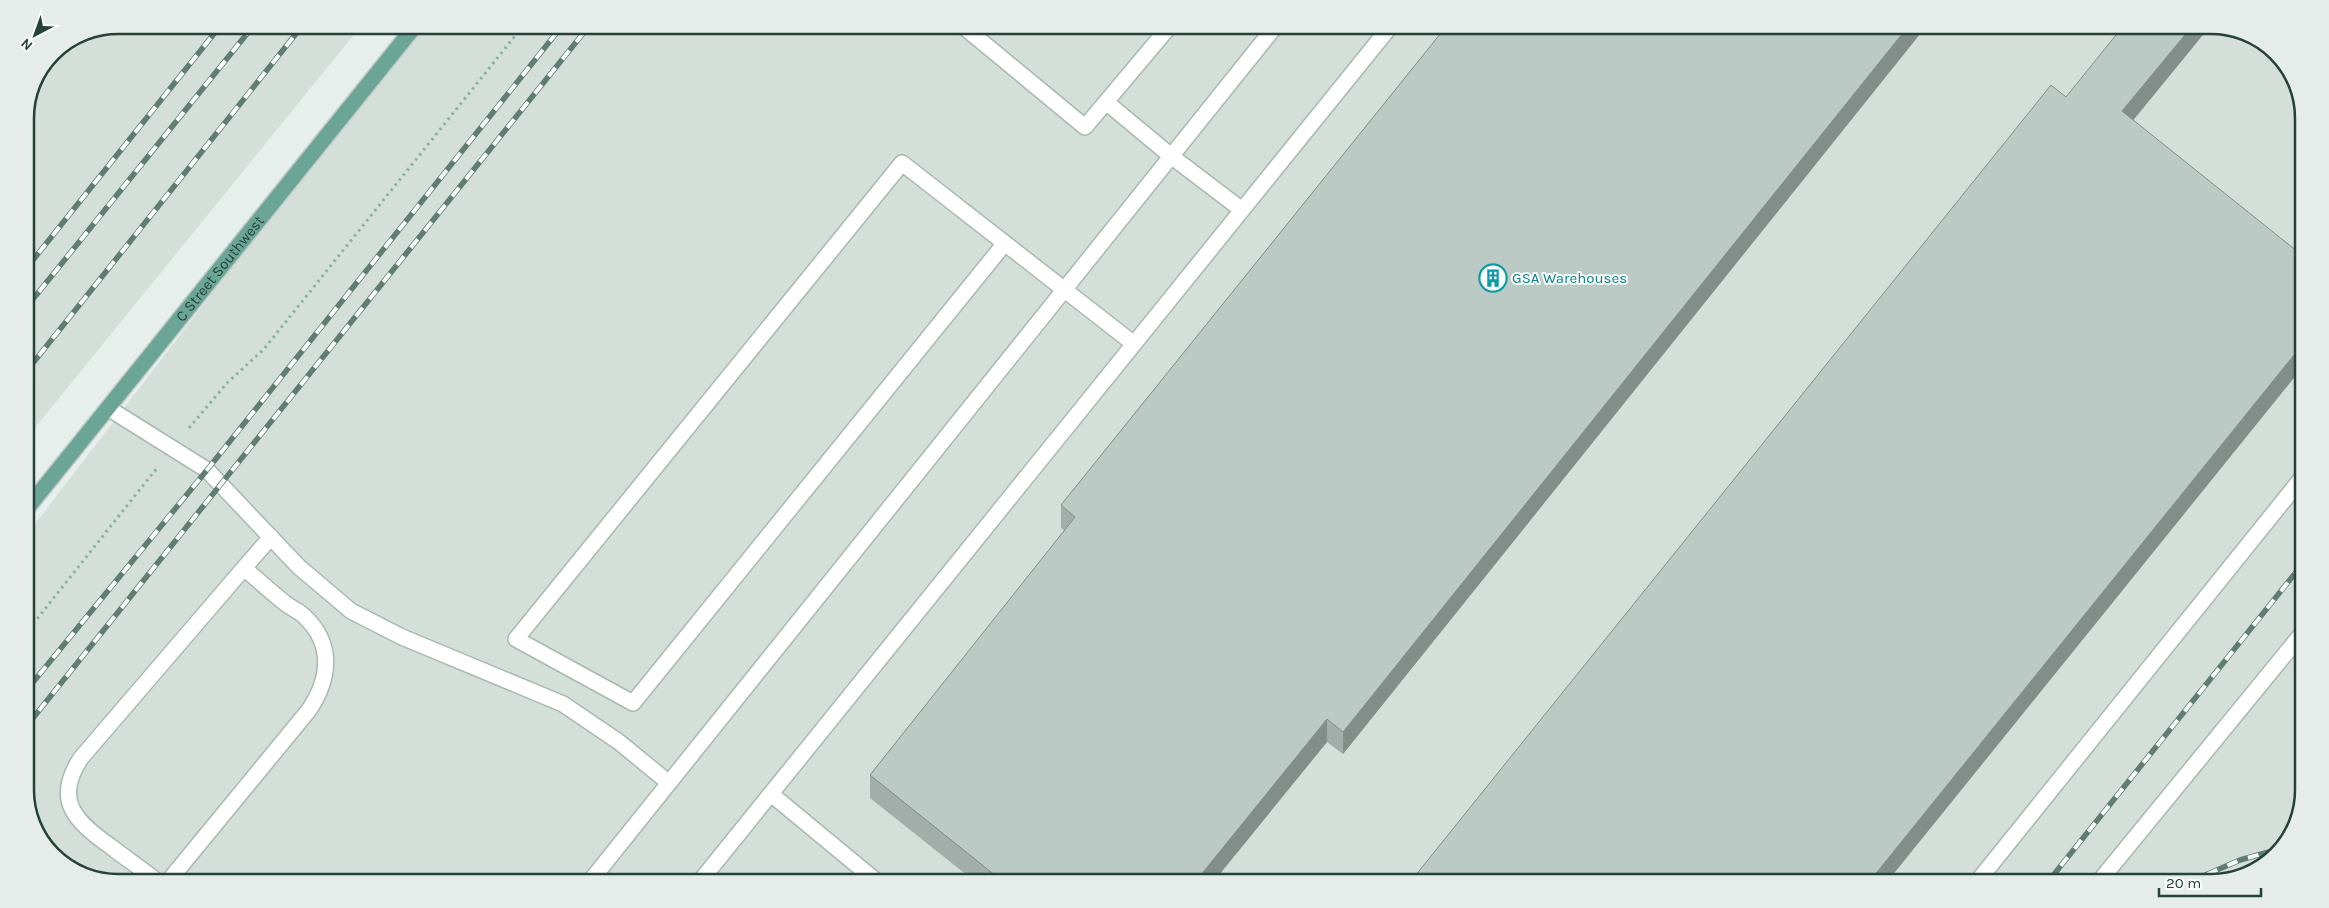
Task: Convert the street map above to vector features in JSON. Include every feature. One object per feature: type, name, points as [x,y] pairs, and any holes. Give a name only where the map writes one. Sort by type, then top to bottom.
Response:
[{"type":"main road","name":"C Street Southwest","points":[[34,500],[409,34]]},
{"type":"lane","points":[[972,34],[1085,127],[1164,34]]},
{"type":"lane","points":[[596,874],[1269,34]]},
{"type":"lane","points":[[706,874],[1384,34]]},
{"type":"lane","points":[[1106,102],[1171,156],[1242,210]]},
{"type":"lane","points":[[1005,243],[633,703],[516,639],[902,163],[1005,243],[1134,344]]},
{"type":"lane","points":[[108,408],[208,470],[299,567],[352,611],[402,637],[563,704],[619,742],[669,783]]},
{"type":"lane","points":[[1983,874],[2295,485]]},
{"type":"lane","points":[[148,874],[87,830],[76,818],[69,803],[68,787],[72,771],[81,758],[270,537]]},
{"type":"lane","points":[[174,874],[309,710],[320,693],[326,672],[325,651],[317,632],[304,616],[286,604],[244,568]]},
{"type":"lane","points":[[2105,874],[2295,642]]},
{"type":"lane","points":[[771,794],[868,874]]},
{"type":"path","points":[[210,404],[227,383],[264,349],[517,34]]},
{"type":"path","points":[[34,623],[130,502]]},
{"type":"shaded area","points":[[355,34],[34,429],[35,101],[48,71],[56,60],[60,60],[60,56],[86,40],[101,35]]},
{"type":"shaded area","points":[[411,34],[2211,34],[2228,35],[2248,42],[2271,58],[2284,76],[2294,101],[2294,807],[2284,832],[2267,853],[2248,866],[2222,874],[101,873],[81,866],[62,853],[45,832],[35,807],[34,525]]},
{"type":"building","name":"GSA Warehouses","points":[[1440,34],[1902,34],[1343,732],[1327,719],[1202,874],[994,874],[870,775],[1075,517],[1061,505]]},
{"type":"building","points":[[2117,34],[2186,34],[2122,111],[2295,250],[2295,354],[1875,874],[1417,874],[2051,85],[2066,97]]},
{"type":"railway","points":[[34,259],[214,34]]},
{"type":"railway","points":[[34,298],[247,34]]},
{"type":"railway","points":[[34,362],[296,34]]},
{"type":"railway","points":[[34,681],[207,470],[556,34]]},
{"type":"railway","points":[[34,717],[583,34]]},
{"type":"railway","points":[[2054,874],[2295,573]]},
{"type":"railway","points":[[2208,874],[2240,860],[2268,852]]},
{"type":"place","name":"GSA Warehouses","points":[[1493,278]]}]
